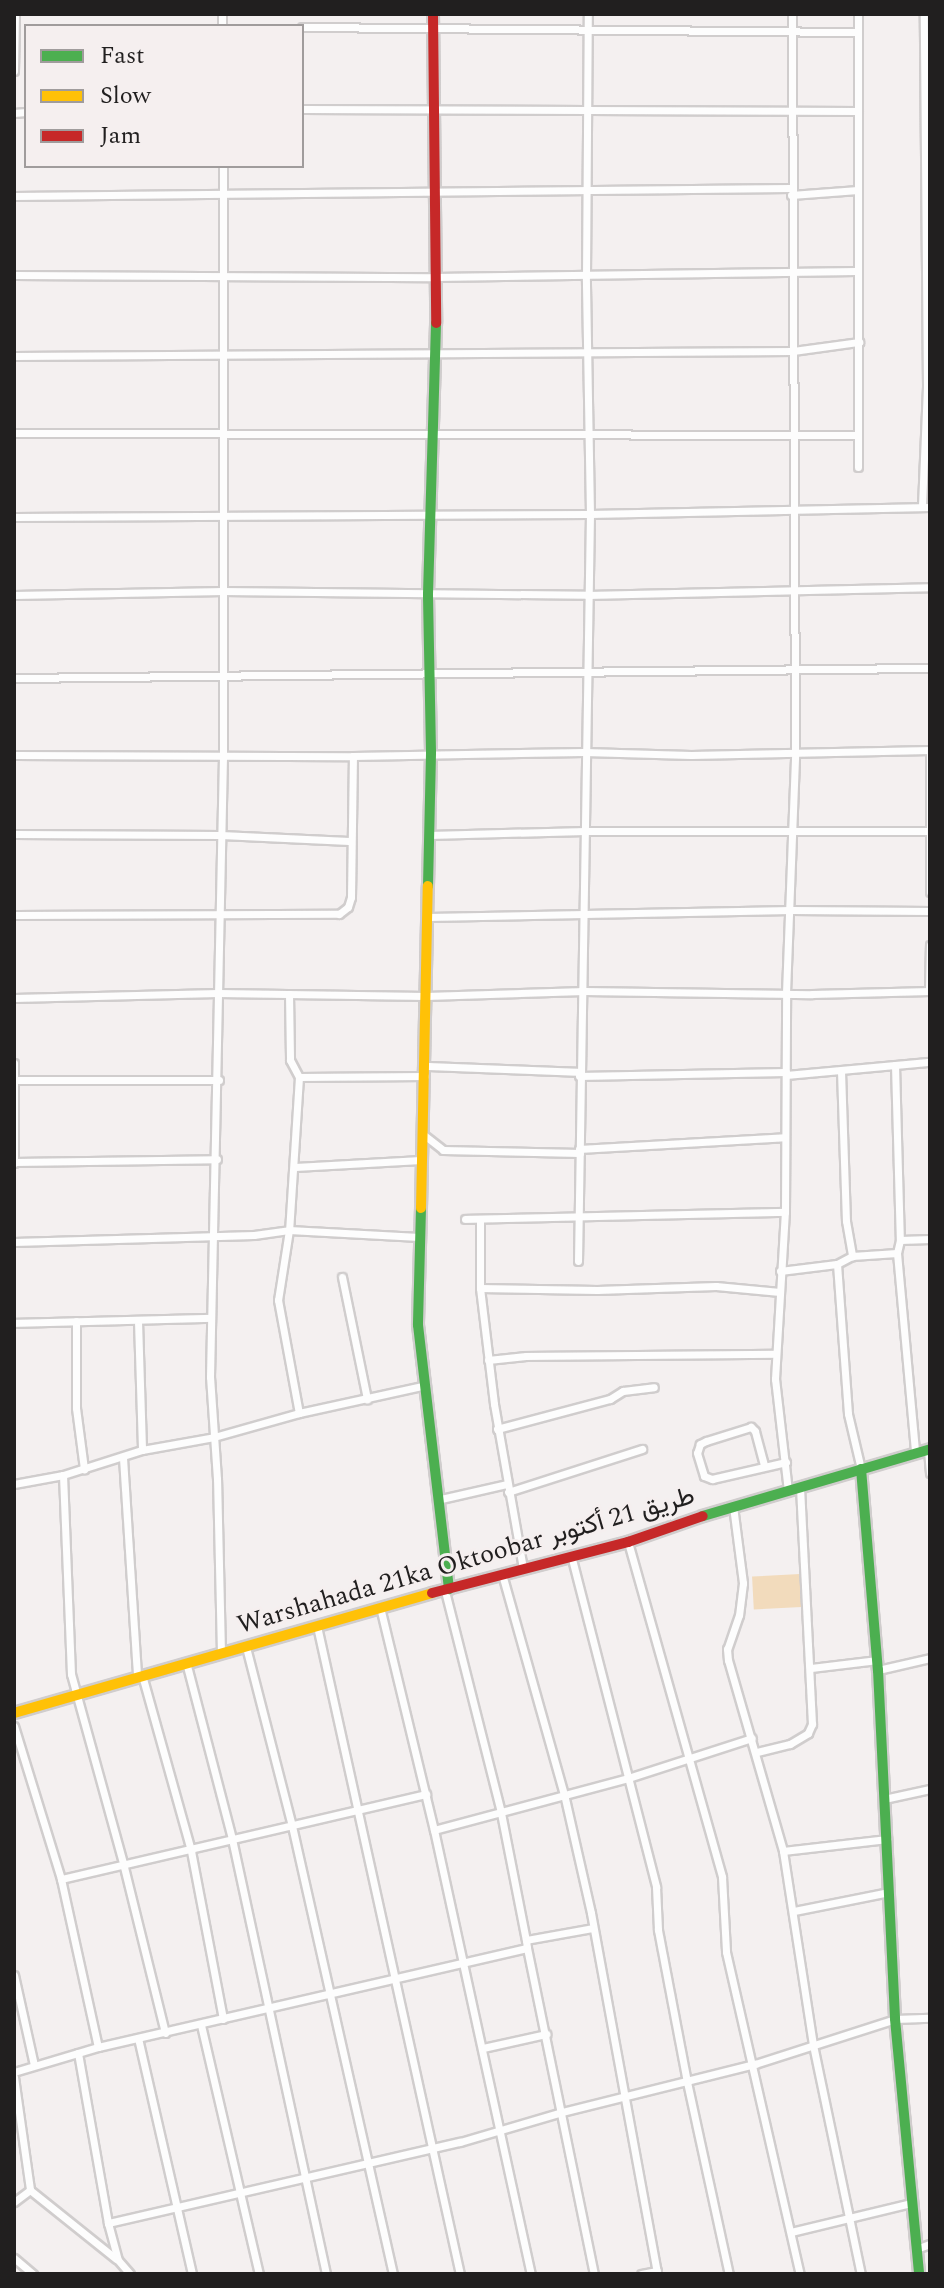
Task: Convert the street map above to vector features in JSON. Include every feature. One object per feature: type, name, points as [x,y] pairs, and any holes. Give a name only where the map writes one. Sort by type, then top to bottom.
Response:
[{"type":"street","points":[[14,71],[15,14]]},
{"type":"street","points":[[433,14],[432,193],[437,354],[428,594],[431,752],[418,1325],[441,1499],[447,1590],[501,1813],[594,2274]]},
{"type":"street","points":[[578,1261],[590,514],[586,276],[588,14]]},
{"type":"street","points":[[788,1491],[777,1414],[775,1354],[785,1212],[786,993],[795,754],[796,592],[790,191],[792,14]]},
{"type":"street","points":[[858,14],[858,467]]},
{"type":"street","points":[[14,517],[793,512],[926,507],[928,386],[924,14]]},
{"type":"street","points":[[304,27],[791,29],[857,32]]},
{"type":"street","points":[[304,109],[858,111]]},
{"type":"street","points":[[221,1653],[210,1318],[219,1080],[218,914],[223,754],[223,168]]},
{"type":"street","points":[[14,196],[858,190]]},
{"type":"street","points":[[14,275],[435,277],[856,271]]},
{"type":"street","points":[[14,356],[793,351],[859,342]]},
{"type":"street","points":[[14,433],[857,435]]},
{"type":"street","points":[[14,595],[223,591],[587,595],[930,587]]},
{"type":"street","points":[[14,678],[222,673],[430,674],[930,668]]},
{"type":"street","points":[[14,755],[930,752],[930,892]]},
{"type":"street","points":[[14,915],[339,914],[348,907],[351,897],[349,841],[353,813],[353,756]]},
{"type":"street","points":[[429,835],[585,831],[928,831]]},
{"type":"street","points":[[14,834],[221,835],[349,841]]},
{"type":"street","points":[[428,917],[791,910],[930,911]]},
{"type":"street","points":[[14,998],[218,993],[426,996],[584,991],[930,991],[930,945]]},
{"type":"street","points":[[289,994],[290,1060],[299,1077],[295,1167],[278,1300],[299,1413]]},
{"type":"street","points":[[299,1077],[425,1071],[786,1073],[930,1062]]},
{"type":"street","points":[[14,1063],[14,1163],[217,1159]]},
{"type":"street","points":[[895,1065],[900,1240],[897,1253],[915,1452]]},
{"type":"street","points":[[841,1071],[846,1221],[852,1256]]},
{"type":"street","points":[[15,1080],[219,1080]]},
{"type":"street","points":[[424,1135],[443,1150],[579,1151],[785,1137]]},
{"type":"street","points":[[295,1167],[421,1160]]},
{"type":"street","points":[[465,1219],[785,1212]]},
{"type":"street","points":[[480,1219],[480,1288],[488,1360],[497,1429],[523,1568]]},
{"type":"street","points":[[14,1242],[214,1237],[289,1230],[419,1237]]},
{"type":"street","points":[[900,1240],[930,1239]]},
{"type":"street","points":[[780,1271],[837,1264],[852,1256],[897,1253]]},
{"type":"street","points":[[837,1264],[848,1414],[861,1469],[878,1665],[895,2019],[919,2274]]},
{"type":"street","points":[[342,1277],[367,1399]]},
{"type":"street","points":[[480,1288],[597,1290],[716,1286],[780,1292]]},
{"type":"street","points":[[14,1323],[210,1318]]},
{"type":"street","points":[[76,1321],[76,1408],[84,1469]]},
{"type":"street","points":[[138,1321],[142,1450]]},
{"type":"street","points":[[488,1360],[526,1356],[775,1354]]},
{"type":"street","points":[[14,1484],[63,1475],[142,1450],[214,1437],[299,1413],[426,1385]]},
{"type":"street","points":[[497,1429],[610,1399],[623,1391],[654,1387]]},
{"type":"street","points":[[764,1465],[751,1427],[706,1441],[700,1444],[697,1453],[704,1476],[712,1479],[786,1462]]},
{"type":"street","points":[[441,1499],[507,1488],[642,1449]]},
{"type":"street","points":[[929,1450],[930,1473]]},
{"type":"street","name":"Warshahada 21ka Oktoobar طريق 21 أكتوبر","points":[[14,1713],[380,1607],[628,1542],[733,1506],[929,1450]]},
{"type":"street","points":[[123,1458],[140,1676],[191,1851],[223,2019]]},
{"type":"street","points":[[63,1475],[71,1674],[165,2033]]},
{"type":"street","points":[[757,1752],[790,1744],[808,1733],[812,1724],[800,1488]]},
{"type":"street","points":[[733,1506],[743,1583],[737,1624],[727,1649],[783,1851],[813,2045],[861,2274]]},
{"type":"street","points":[[628,1542],[722,1877],[726,1952],[755,2064],[800,2274]]},
{"type":"street","points":[[571,1555],[656,1887],[658,1930],[729,2274]]},
{"type":"street","points":[[502,1574],[564,1794],[593,1928],[658,2272],[641,2274]]},
{"type":"street","points":[[380,1607],[426,1794],[460,1961],[483,2048],[531,2274]]},
{"type":"street","points":[[317,1626],[460,2274]]},
{"type":"street","points":[[246,1647],[292,1826],[393,2274]]},
{"type":"street","points":[[811,1668],[878,1665],[930,1658]]},
{"type":"street","points":[[186,1662],[232,1839],[326,2274]]},
{"type":"street","points":[[14,1726],[61,1879],[98,2047]]},
{"type":"street","points":[[434,1830],[628,1778],[689,1755],[752,1738]]},
{"type":"street","points":[[884,1799],[930,1789]]},
{"type":"street","points":[[61,1879],[124,1867],[426,1794]]},
{"type":"street","points":[[783,1851],[887,1839]]},
{"type":"street","points":[[794,1911],[889,1892]]},
{"type":"street","points":[[130,2274],[118,2260],[30,2190],[14,2075],[34,2065],[98,2047],[397,1979],[593,1928]]},
{"type":"street","points":[[14,1975],[34,2065]]},
{"type":"street","points":[[108,2223],[175,2210],[303,2176],[499,2132],[562,2112],[755,2064],[895,2019],[930,2018]]},
{"type":"street","points":[[201,2025],[259,2274]]},
{"type":"street","points":[[483,2048],[546,2034]]},
{"type":"street","points":[[138,2038],[192,2274]]},
{"type":"street","points":[[78,2053],[108,2223],[118,2260]]},
{"type":"street","points":[[14,2202],[30,2190]]},
{"type":"street","points":[[791,2232],[911,2203]]},
{"type":"street","points":[[916,2249],[930,2244]]},
{"type":"street","points":[[14,2258],[33,2274]]},
{"type":"shaded area","points":[[800,1574],[802,1607],[754,1609],[752,1577]]},
{"type":"traffic: fast","points":[[428,886],[431,752],[428,594],[436,323]]},
{"type":"traffic: fast","points":[[421,1208],[418,1325],[449,1589]]},
{"type":"traffic: fast","points":[[703,1516],[930,1449]]},
{"type":"traffic: fast","points":[[861,1469],[878,1670],[895,2019],[919,2274]]},
{"type":"traffic: slow","points":[[421,1208],[428,886]]},
{"type":"traffic: slow","points":[[14,1713],[432,1593]]},
{"type":"traffic: jam","points":[[433,14],[436,323]]},
{"type":"traffic: jam","points":[[432,1593],[628,1542],[703,1516]]}]
